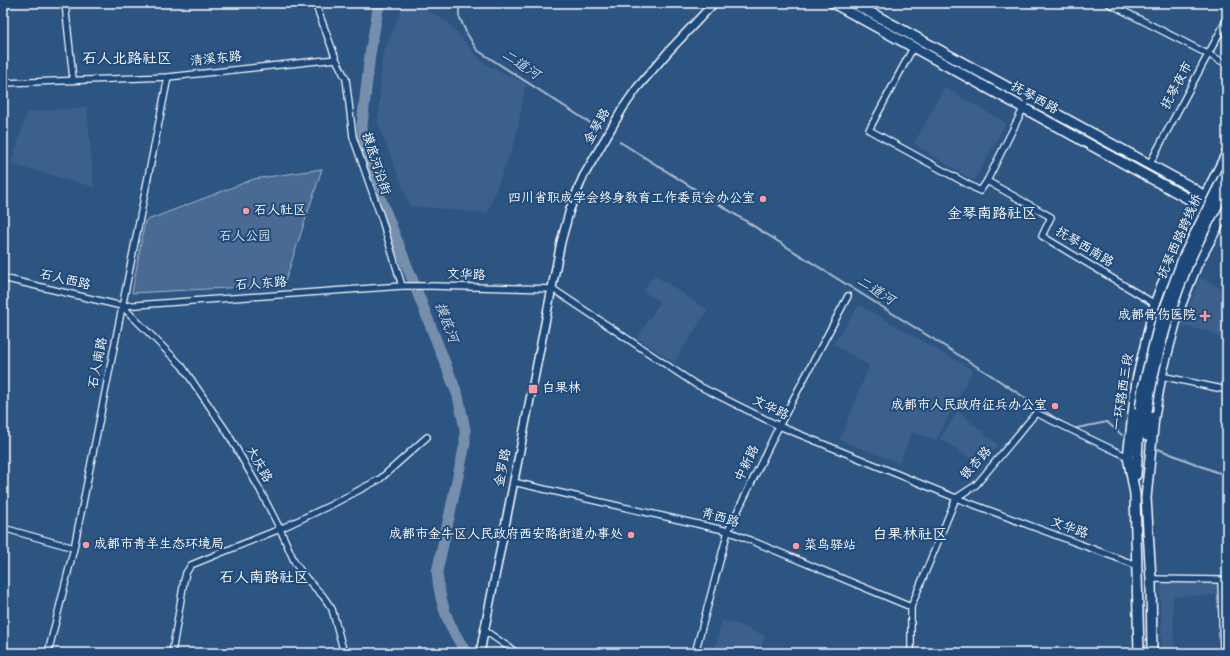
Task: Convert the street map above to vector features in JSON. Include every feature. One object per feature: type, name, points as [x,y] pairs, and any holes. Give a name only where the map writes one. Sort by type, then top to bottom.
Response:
[{"type":"main road","name":"抚琴西路","points":[[833,3],[1025,105],[1200,205],[1226,213]]},
{"type":"main road","name":"抚琴西路","points":[[853,3],[1150,165],[1204,196],[1226,213]]},
{"type":"main road","name":"一环路西三段","points":[[1139,653],[1135,494],[1128,457],[1137,380],[1155,304],[1162,285],[1204,196],[1227,153]]},
{"type":"main road","name":"抚琴西路跨线桥","points":[[1144,411],[1143,388],[1159,324],[1184,256],[1227,170]]},
{"type":"main road","name":"抚琴西路跨线桥","points":[[1144,411],[1177,294],[1187,268],[1227,187]]},
{"type":"main road","points":[[1146,498],[1154,417],[1162,376],[1179,309],[1197,264],[1226,213]]},
{"type":"main road","points":[[1135,494],[1136,457],[1144,411]]},
{"type":"main road","points":[[1144,411],[1146,498],[1151,580],[1152,653]]},
{"type":"street","points":[[65,3],[73,79]]},
{"type":"street","name":"摸底河沿街","points":[[315,3],[336,59],[346,79],[354,137],[382,220],[402,286]]},
{"type":"street","name":"金琴路","points":[[553,289],[561,242],[568,215],[583,177],[623,108],[637,88],[714,3]]},
{"type":"street","points":[[1108,3],[1227,64]]},
{"type":"street","name":"抚琴夜市","points":[[1150,165],[1227,19]]},
{"type":"street","points":[[914,45],[869,130],[980,191],[1025,105]]},
{"type":"street","name":"清溪东路","points":[[3,84],[73,79],[168,77],[336,59]]},
{"type":"street","name":"石人南路","points":[[48,653],[74,548],[168,77]]},
{"type":"street","name":"抚琴西南路","points":[[986,181],[1052,217],[1042,236],[1155,304]]},
{"type":"street","name":"石人西路","points":[[3,278],[122,306]]},
{"type":"street","name":"文华路","points":[[402,286],[553,289],[695,384],[779,426],[956,498],[1136,566]]},
{"type":"street","name":"石人东路","points":[[122,306],[402,286]]},
{"type":"street","name":"金罗路","points":[[480,653],[513,482],[553,289]]},
{"type":"street","name":"中新路","points":[[695,653],[728,531],[779,426],[848,296]]},
{"type":"street","name":"大庆路","points":[[122,306],[182,366],[227,432],[260,490],[295,563],[332,609],[344,653]]},
{"type":"street","points":[[1162,376],[1227,390]]},
{"type":"street","name":"银杏路","points":[[956,498],[976,485],[1036,413],[1128,457]]},
{"type":"street","points":[[172,653],[184,581],[186,573],[191,565],[280,529],[380,479],[427,437]]},
{"type":"street","name":"青西路","points":[[513,482],[728,531],[910,607]]},
{"type":"street","points":[[911,653],[910,607],[956,498]]},
{"type":"street","points":[[3,528],[74,548]]},
{"type":"street","points":[[1151,580],[1224,581],[1223,653]]},
{"type":"street","points":[[484,630],[517,653]]},
{"type":"shaded area","points":[[404,3],[410,3],[447,21],[483,63],[526,84],[515,141],[487,213],[410,206],[378,123],[382,57]]},
{"type":"shaded area","points":[[944,87],[1006,123],[974,181],[914,144]]},
{"type":"shaded area","points":[[87,107],[94,187],[11,164],[27,112]]},
{"type":"shaded area","points":[[654,275],[708,310],[674,362],[637,338],[660,302],[643,291]]},
{"type":"shaded area","name":"成都骨伤医院","points":[[1200,278],[1227,291],[1227,313],[1224,319],[1227,320],[1227,355],[1221,353],[1224,340],[1208,331],[1182,326]]},
{"type":"shaded area","points":[[859,305],[973,370],[936,440],[912,432],[899,463],[840,440],[869,366],[833,344]]},
{"type":"shaded area","points":[[958,411],[998,445],[981,466],[940,438]]},
{"type":"shaded area","points":[[1160,581],[1220,581],[1220,595],[1173,596],[1174,653],[1162,653]]},
{"type":"shaded area","points":[[722,620],[740,625],[765,636],[760,653],[714,653]]},
{"type":"green space","name":"石人公园","points":[[322,169],[284,285],[132,293],[145,221],[254,179]]},
{"type":"waterway","name":"摸底河","points":[[382,3],[378,9],[370,54],[362,125],[363,141],[378,192],[458,396],[465,429],[465,444],[437,572],[440,595],[446,614],[454,633],[466,652]]},
{"type":"waterway","name":"二道河","points":[[459,3],[459,16],[466,32],[477,50],[595,126]]},
{"type":"waterway","name":"二道河","points":[[620,142],[992,376],[1063,423]]},
{"type":"waterway","name":"二道河","points":[[1072,429],[1107,422],[1122,435]]},
{"type":"waterway","name":"二道河","points":[[1158,449],[1216,472],[1227,474]]},
{"type":"place","name":"四川省职成学会终身教育工作委员会办公室","points":[[763,199]]},
{"type":"place","name":"石人社区","points":[[246,211]]},
{"type":"place","name":"成都骨伤医院","points":[[1205,316]]},
{"type":"place","name":"白果林","points":[[533,389]]},
{"type":"place","name":"成都市人民政府征兵办公室","points":[[1055,406]]},
{"type":"place","name":"成都市金牛区人民政府西安路街道办事处","points":[[631,535]]},
{"type":"place","name":"成都市青羊生态环境局","points":[[86,545]]},
{"type":"place","name":"菜鸟驿站","points":[[796,546]]},
{"type":"district","name":"石人北路社区","points":[[127,60]]},
{"type":"district","name":"金琴南路社区","points":[[992,215]]},
{"type":"district","name":"白果林社区","points":[[910,536]]},
{"type":"district","name":"石人南路社区","points":[[264,579]]}]
